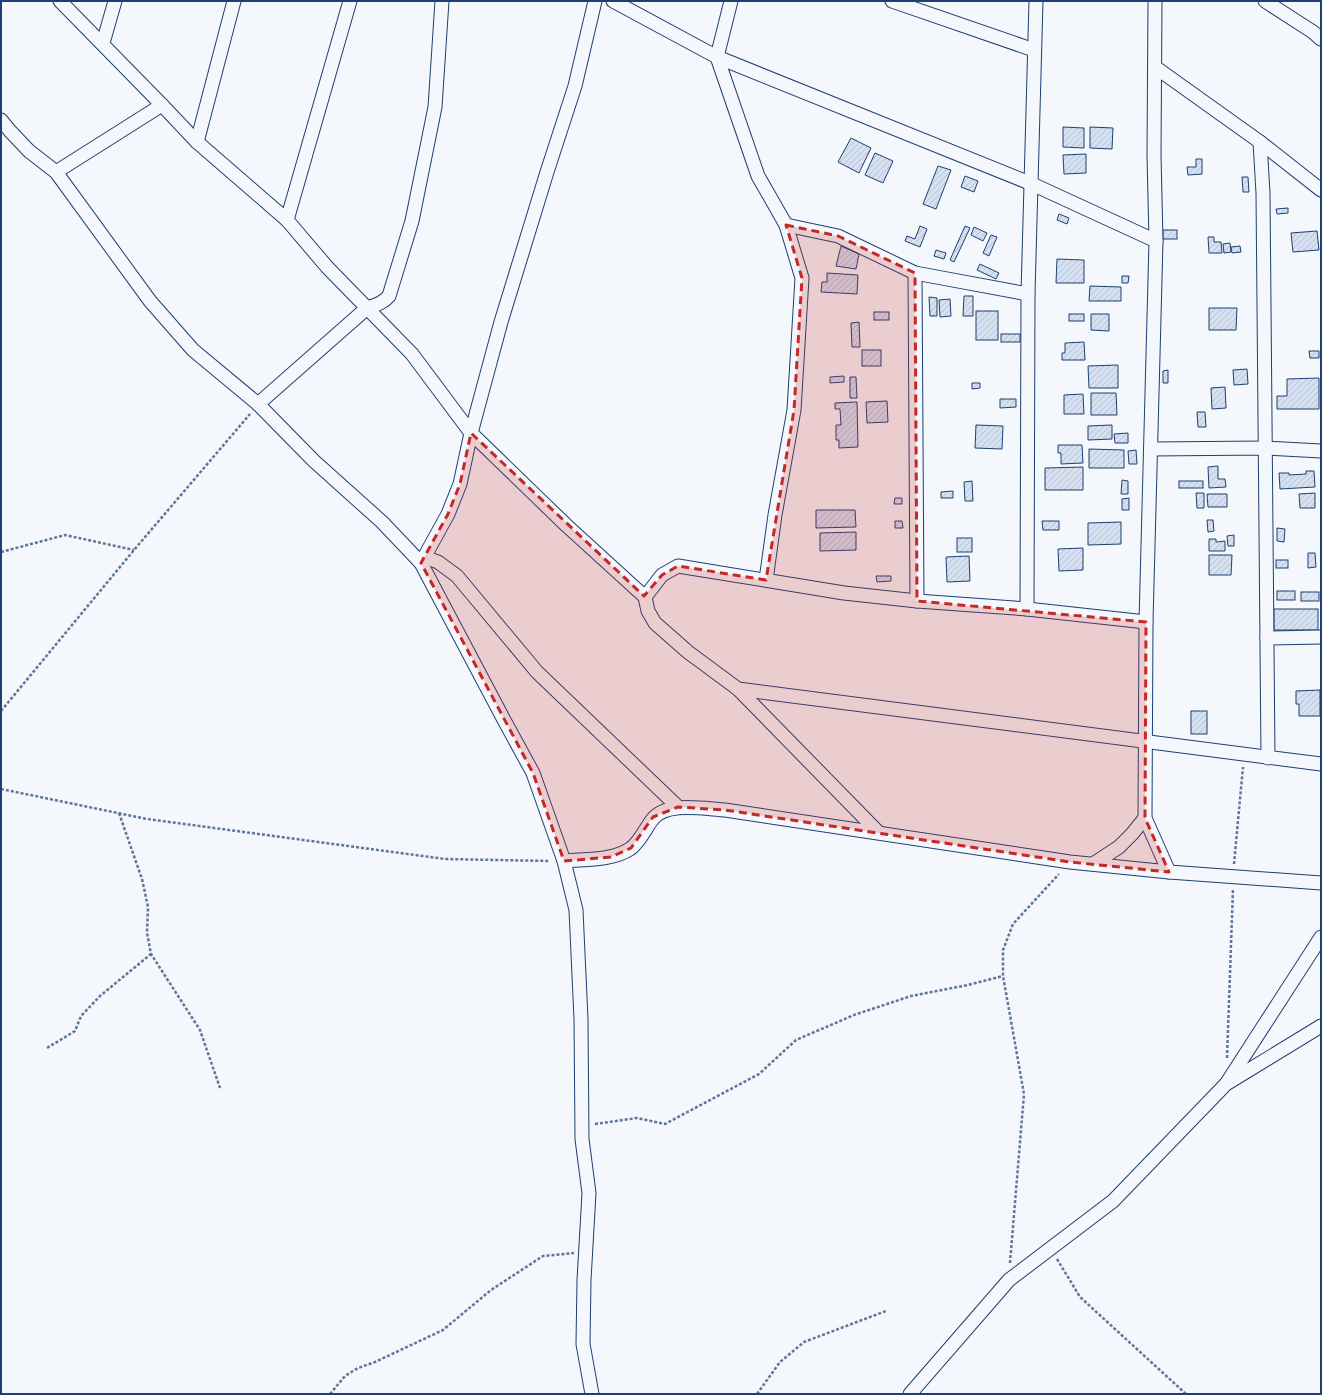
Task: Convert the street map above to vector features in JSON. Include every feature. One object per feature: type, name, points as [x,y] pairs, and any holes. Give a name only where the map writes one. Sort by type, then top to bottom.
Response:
[{"type":"street","points":[[60,1],[197,142],[287,220],[327,267],[412,354],[472,432],[566,525],[645,597],[648,611],[655,623],[688,652],[738,689],[878,832]]},
{"type":"street","points":[[102,43],[115,1]]},
{"type":"street","points":[[197,142],[234,1]]},
{"type":"street","points":[[287,220],[350,1]]},
{"type":"street","points":[[258,404],[367,308],[379,304],[386,300],[389,296],[412,221],[434,107],[442,1]]},
{"type":"street","points":[[423,560],[448,514],[460,484],[501,322],[575,86],[595,1]]},
{"type":"street","points":[[613,1],[717,57],[1032,184],[1156,241]]},
{"type":"street","points":[[731,1],[717,57],[758,176],[786,225],[802,278],[794,410],[775,515],[766,580]]},
{"type":"street","points":[[892,1],[1034,50]]},
{"type":"street","points":[[1027,609],[1028,294],[1036,1]]},
{"type":"street","points":[[1155,1],[1154,155],[1156,241],[1146,622],[1145,818],[1169,872]]},
{"type":"street","points":[[1265,1],[1318,34]]},
{"type":"street","points":[[1155,67],[1260,142],[1321,190]]},
{"type":"street","points":[[56,172],[162,105]]},
{"type":"street","points":[[1,120],[29,151],[56,172],[150,301],[193,350],[258,404],[314,461],[423,560],[504,720],[533,773],[564,861],[576,910],[581,1019],[582,1139],[589,1193],[587,1252],[584,1280],[584,1344],[592,1394]]},
{"type":"street","points":[[1260,142],[1262,193],[1268,758]]},
{"type":"street","points":[[786,225],[838,236],[915,273],[1028,294]]},
{"type":"street","points":[[915,273],[917,601]]},
{"type":"street","points":[[1151,449],[1265,448],[1321,450]]},
{"type":"street","points":[[423,560],[438,562],[457,576],[537,672],[678,807]]},
{"type":"street","points":[[645,597],[662,575],[678,566],[844,593],[917,601],[1027,609],[1146,622]]},
{"type":"street","points":[[1266,638],[1321,637]]},
{"type":"street","points":[[738,689],[1321,764]]},
{"type":"street","points":[[564,861],[611,857],[630,848],[642,835],[653,817],[662,812],[678,807],[725,810],[1070,862],[1169,872],[1321,883]]},
{"type":"street","points":[[1093,864],[1119,847],[1145,818]]},
{"type":"street","points":[[910,1394],[1009,1280],[1113,1201],[1226,1084],[1321,938]]},
{"type":"street","points":[[1226,1084],[1321,1026]]},
{"type":"path","points":[[1,711],[134,550],[258,404]]},
{"type":"path","points":[[1,552],[65,535],[134,550]]},
{"type":"path","points":[[1227,1060],[1233,876],[1244,755]]},
{"type":"path","points":[[1,789],[163,821],[445,859],[564,861]]},
{"type":"path","points":[[119,813],[142,879],[148,907],[146,933],[151,954],[200,1030],[220,1088]]},
{"type":"path","points":[[1009,1280],[1024,1094],[1003,976],[1004,950],[1012,924],[1070,862]]},
{"type":"path","points":[[47,1048],[75,1031],[81,1016],[100,996],[151,954]]},
{"type":"path","points":[[582,1126],[637,1118],[665,1124],[760,1074],[796,1040],[854,1015],[911,996],[968,985],[1003,976]]},
{"type":"path","points":[[1051,1248],[1080,1297],[1186,1394]]},
{"type":"path","points":[[330,1394],[345,1376],[358,1368],[375,1362],[443,1330],[491,1290],[543,1256],[587,1252]]},
{"type":"path","points":[[757,1394],[780,1362],[804,1342],[886,1311]]},
{"type":"highlighted area","points":[[786,225],[838,236],[915,273],[917,601],[1146,622],[1145,818],[1169,872],[1070,862],[725,810],[678,807],[653,817],[631,848],[611,857],[564,861],[533,773],[421,563],[448,514],[460,484],[471,433],[644,596],[662,575],[678,566],[766,580],[794,410],[802,278]]},
{"type":"building","points":[[1063,127],[1084,128],[1084,148],[1063,147]]},
{"type":"building","points":[[1090,127],[1113,128],[1112,149],[1090,148]]},
{"type":"building","points":[[851,138],[871,148],[859,173],[838,162]]},
{"type":"building","points":[[875,153],[893,161],[883,183],[865,175]]},
{"type":"building","points":[[1086,154],[1086,173],[1064,174],[1063,155]]},
{"type":"building","points":[[1196,159],[1202,159],[1202,174],[1188,175],[1187,167],[1196,167]]},
{"type":"building","points":[[938,166],[951,170],[936,209],[923,204]]},
{"type":"building","points":[[965,176],[978,181],[974,192],[961,187]]},
{"type":"building","points":[[1242,177],[1248,177],[1249,192],[1243,192]]},
{"type":"building","points":[[1288,208],[1288,213],[1277,214],[1276,209]]},
{"type":"building","points":[[1059,214],[1069,218],[1067,224],[1057,220]]},
{"type":"building","points":[[920,226],[927,229],[920,247],[905,241],[907,236],[915,239]]},
{"type":"building","points":[[965,226],[970,228],[954,262],[950,260]]},
{"type":"building","points":[[974,227],[987,233],[983,241],[971,235]]},
{"type":"building","points":[[1163,230],[1177,230],[1177,239],[1163,239]]},
{"type":"building","points":[[1317,231],[1319,250],[1293,252],[1291,233]]},
{"type":"building","points":[[991,235],[997,237],[989,256],[983,253]]},
{"type":"building","points":[[1208,237],[1214,237],[1214,242],[1221,242],[1222,253],[1209,253]]},
{"type":"building","points":[[1230,243],[1231,252],[1224,253],[1223,244]]},
{"type":"building","points":[[841,246],[859,254],[856,269],[836,266]]},
{"type":"building","points":[[1240,246],[1241,252],[1232,253],[1231,247]]},
{"type":"building","points":[[936,250],[946,253],[944,259],[934,256]]},
{"type":"building","points":[[1057,259],[1084,260],[1084,283],[1056,283]]},
{"type":"building","points":[[980,264],[999,273],[996,279],[977,270]]},
{"type":"building","points":[[827,273],[858,275],[857,294],[821,292],[822,282],[827,282]]},
{"type":"building","points":[[1122,276],[1129,276],[1128,283],[1122,283]]},
{"type":"building","points":[[1090,286],[1121,287],[1121,301],[1089,301]]},
{"type":"building","points":[[964,296],[973,296],[973,316],[963,316]]},
{"type":"building","points":[[929,297],[937,298],[937,316],[930,316]]},
{"type":"building","points":[[950,299],[951,316],[940,317],[939,300]]},
{"type":"building","points":[[1209,308],[1237,308],[1236,330],[1209,330]]},
{"type":"building","points":[[976,311],[998,311],[998,340],[976,340]]},
{"type":"building","points":[[874,312],[889,312],[889,320],[874,320]]},
{"type":"building","points":[[1069,314],[1084,314],[1084,321],[1069,321]]},
{"type":"building","points":[[1091,314],[1109,314],[1109,331],[1091,330]]},
{"type":"building","points":[[859,322],[860,347],[852,347],[851,323]]},
{"type":"building","points":[[1001,334],[1020,334],[1020,342],[1001,342]]},
{"type":"building","points":[[1084,342],[1085,360],[1062,360],[1062,353],[1065,353],[1065,343]]},
{"type":"building","points":[[862,350],[881,350],[881,366],[862,366]]},
{"type":"building","points":[[1309,351],[1319,351],[1319,358],[1310,358]]},
{"type":"building","points":[[1118,365],[1118,388],[1089,388],[1088,366]]},
{"type":"building","points":[[1247,369],[1248,384],[1234,385],[1233,370]]},
{"type":"building","points":[[1168,370],[1168,383],[1163,383],[1163,371]]},
{"type":"building","points":[[844,376],[844,382],[830,383],[830,377]]},
{"type":"building","points":[[850,377],[856,377],[857,398],[850,398]]},
{"type":"building","points":[[1319,378],[1319,409],[1277,409],[1277,396],[1287,396],[1287,379]]},
{"type":"building","points":[[972,383],[980,383],[980,388],[972,389]]},
{"type":"building","points":[[1225,387],[1226,408],[1212,409],[1211,388]]},
{"type":"building","points":[[1091,393],[1116,393],[1117,415],[1091,415]]},
{"type":"building","points":[[1083,394],[1084,414],[1064,414],[1064,395]]},
{"type":"building","points":[[1000,399],[1016,399],[1016,407],[1000,408]]},
{"type":"building","points":[[887,401],[888,422],[867,423],[866,402]]},
{"type":"building","points":[[857,402],[858,447],[839,448],[839,440],[836,440],[836,425],[841,425],[840,409],[835,409],[835,403]]},
{"type":"building","points":[[1197,412],[1205,412],[1206,427],[1198,427]]},
{"type":"building","points":[[976,425],[1003,426],[1002,449],[975,448]]},
{"type":"building","points":[[1112,425],[1112,439],[1088,440],[1088,426]]},
{"type":"building","points":[[1128,433],[1128,443],[1115,443],[1114,434]]},
{"type":"building","points":[[1058,445],[1082,445],[1083,463],[1061,464],[1061,453],[1058,453]]},
{"type":"building","points":[[1089,449],[1124,450],[1124,468],[1089,468]]},
{"type":"building","points":[[1136,450],[1137,464],[1129,464],[1128,451]]},
{"type":"building","points":[[1218,466],[1218,479],[1225,479],[1226,487],[1209,488],[1208,467]]},
{"type":"building","points":[[1083,467],[1083,490],[1045,490],[1045,468]]},
{"type":"building","points":[[1306,471],[1314,471],[1315,487],[1280,489],[1279,473],[1289,473],[1289,475],[1306,474]]},
{"type":"building","points":[[1122,480],[1128,481],[1128,494],[1121,494]]},
{"type":"building","points":[[972,481],[973,501],[965,501],[964,482]]},
{"type":"building","points":[[1179,481],[1203,481],[1203,488],[1179,488]]},
{"type":"building","points":[[953,491],[953,498],[941,498],[941,492]]},
{"type":"building","points":[[1196,493],[1204,493],[1204,508],[1197,508]]},
{"type":"building","points":[[1315,493],[1315,508],[1300,508],[1299,494]]},
{"type":"building","points":[[1207,494],[1227,494],[1227,507],[1208,507]]},
{"type":"building","points":[[895,498],[902,498],[902,504],[894,504]]},
{"type":"building","points":[[1129,498],[1129,510],[1122,510],[1122,499]]},
{"type":"building","points":[[816,510],[855,510],[856,527],[816,528]]},
{"type":"building","points":[[1207,520],[1213,520],[1214,531],[1208,532]]},
{"type":"building","points":[[895,521],[902,521],[903,528],[895,528]]},
{"type":"building","points":[[1042,521],[1059,521],[1059,530],[1043,530]]},
{"type":"building","points":[[1121,522],[1121,544],[1088,545],[1088,523]]},
{"type":"building","points":[[1277,528],[1285,529],[1284,542],[1277,541]]},
{"type":"building","points":[[856,532],[856,550],[820,551],[820,533]]},
{"type":"building","points":[[1234,535],[1234,546],[1228,546],[1227,536]]},
{"type":"building","points":[[957,538],[972,538],[972,552],[957,552]]},
{"type":"building","points":[[1209,539],[1216,539],[1216,542],[1225,541],[1225,551],[1209,551]]},
{"type":"building","points":[[1083,548],[1083,570],[1059,571],[1058,549]]},
{"type":"building","points":[[1308,553],[1315,553],[1316,567],[1308,568]]},
{"type":"building","points":[[1209,555],[1232,555],[1231,575],[1209,575]]},
{"type":"building","points":[[969,556],[970,581],[947,582],[946,557]]},
{"type":"building","points":[[1276,560],[1288,560],[1288,568],[1276,568]]},
{"type":"building","points":[[876,576],[891,576],[891,581],[877,582]]},
{"type":"building","points":[[1277,591],[1295,591],[1295,600],[1277,600]]},
{"type":"building","points":[[1301,592],[1319,592],[1319,601],[1301,601]]},
{"type":"building","points":[[1274,609],[1318,609],[1318,630],[1274,630]]},
{"type":"building","points":[[1320,690],[1320,716],[1299,716],[1299,704],[1296,704],[1296,691]]},
{"type":"building","points":[[1191,711],[1207,711],[1207,734],[1191,734]]}]
